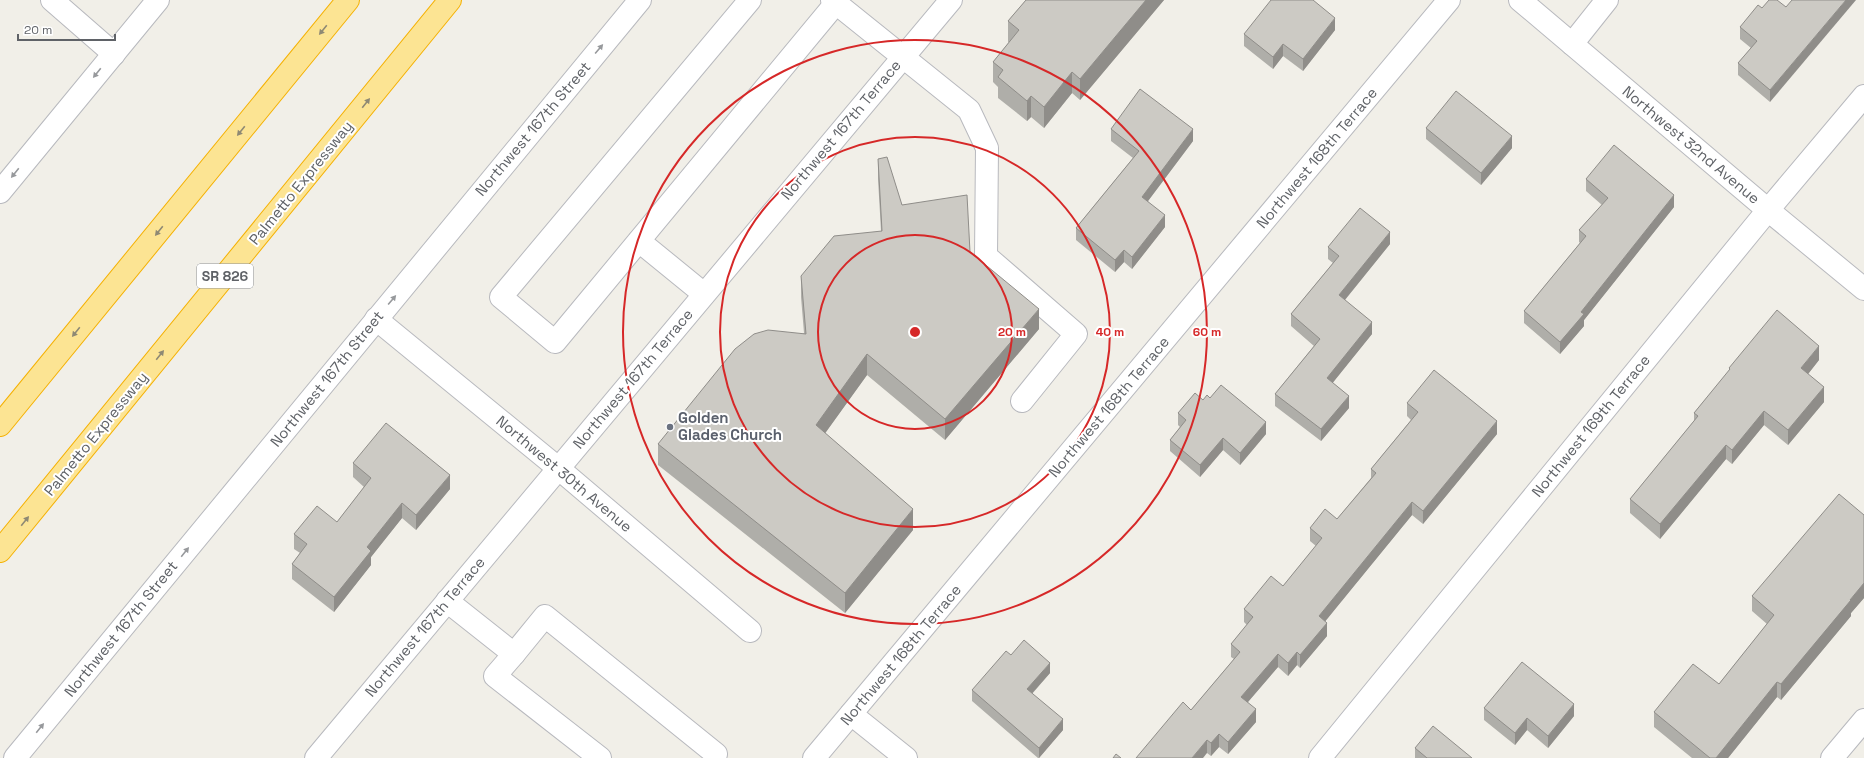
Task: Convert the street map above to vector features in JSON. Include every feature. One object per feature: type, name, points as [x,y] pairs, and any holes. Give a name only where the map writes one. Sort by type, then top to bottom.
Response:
[{"type":"highway","points":[[0,425],[348,0]]},
{"type":"highway","name":"Palmetto Expressway","points":[[0,551],[450,0]]},
{"type":"street","points":[[52,0],[114,54]]},
{"type":"street","points":[[0,192],[158,0]]},
{"type":"street","name":"Northwest 167th Street","points":[[15,758],[640,0]]},
{"type":"street","points":[[750,0],[501,298],[555,342],[834,2],[902,58],[969,110],[987,148],[986,256],[1076,334],[1022,401]]},
{"type":"street","name":"Northwest 167th Terrace","points":[[316,758],[951,0]]},
{"type":"street","name":"Northwest 168th Terrace","points":[[814,758],[1449,0]]},
{"type":"street","name":"Northwest 32nd Avenue","points":[[1520,0],[1768,210],[1864,289]]},
{"type":"street","points":[[1572,44],[1607,0]]},
{"type":"street","name":"Northwest 169th Terrace","points":[[1320,758],[1768,210],[1864,96]]},
{"type":"street","points":[[638,241],[704,294]]},
{"type":"street","name":"Northwest 30th Avenue","points":[[376,320],[558,468],[750,631]]},
{"type":"street","points":[[447,601],[514,654]]},
{"type":"street","points":[[600,758],[495,676],[545,616],[716,754]]},
{"type":"street","points":[[851,714],[906,758]]},
{"type":"street","points":[[1832,758],[1864,720]]},
{"type":"building","points":[[1026,0],[1146,0],[1080,79],[1072,72],[1044,107],[1031,96],[1027,101],[998,77],[1003,70],[993,62],[1019,30],[1008,21]]},
{"type":"building","points":[[1271,0],[1313,0],[1335,18],[1303,59],[1283,44],[1273,57],[1244,34]]},
{"type":"building","points":[[1769,0],[1777,0],[1786,7],[1792,0],[1846,0],[1770,90],[1738,63],[1757,41],[1740,27],[1758,5],[1762,8]]},
{"type":"building","points":[[1140,89],[1193,129],[1142,197],[1165,215],[1132,257],[1124,250],[1115,260],[1076,228],[1139,151],[1111,129]]},
{"type":"building","points":[[1456,91],[1512,136],[1481,173],[1426,128]]},
{"type":"building","points":[[1614,145],[1674,195],[1581,312],[1584,314],[1560,342],[1524,311],[1586,236],[1579,230],[1608,198],[1586,179]]},
{"type":"building","points":[[887,157],[902,205],[967,195],[970,252],[1039,309],[945,419],[867,354],[816,425],[913,509],[845,593],[658,444],[735,349],[754,334],[768,330],[806,334],[801,276],[834,236],[882,231],[878,159]]},
{"type":"building","points":[[1360,208],[1390,232],[1339,295],[1372,322],[1327,378],[1349,396],[1321,429],[1275,394],[1320,339],[1291,314],[1339,256],[1328,247]]},
{"type":"building","points":[[1777,310],[1819,346],[1801,368],[1824,387],[1788,430],[1764,411],[1732,450],[1726,445],[1660,524],[1630,499],[1698,416],[1694,413]]},
{"type":"building","points":[[1434,370],[1497,421],[1423,511],[1412,502],[1319,616],[1327,623],[1300,655],[1297,652],[1288,663],[1278,654],[1241,697],[1256,709],[1228,742],[1219,734],[1211,743],[1207,740],[1192,758],[1136,758],[1183,702],[1191,710],[1240,652],[1231,644],[1253,617],[1244,609],[1271,576],[1283,586],[1322,538],[1310,528],[1325,509],[1337,519],[1376,473],[1371,469],[1418,412],[1407,403]]},
{"type":"building","points":[[1221,385],[1266,422],[1240,453],[1223,438],[1200,465],[1170,440],[1186,420],[1178,413],[1195,393],[1203,400],[1207,395],[1210,398]]},
{"type":"building","points":[[386,423],[450,475],[416,515],[402,503],[367,547],[371,551],[334,597],[292,564],[307,544],[294,534],[317,506],[337,522],[371,478],[353,463]]},
{"type":"building","points":[[1839,494],[1864,515],[1864,583],[1781,684],[1777,682],[1716,758],[1710,758],[1654,712],[1693,664],[1719,684],[1774,615],[1752,596]]},
{"type":"building","points":[[1024,640],[1050,663],[1027,689],[1063,719],[1039,748],[972,690],[1006,651],[1011,655]]},
{"type":"building","points":[[1522,662],[1574,704],[1548,736],[1527,718],[1515,733],[1484,708]]},
{"type":"building","points":[[1433,726],[1472,758],[1427,758],[1415,748]]},
{"type":"building","points":[[1116,754],[1121,758],[1113,758]]},
{"type":"place","name":"Golden Glades Church","points":[[670,427]]}]
